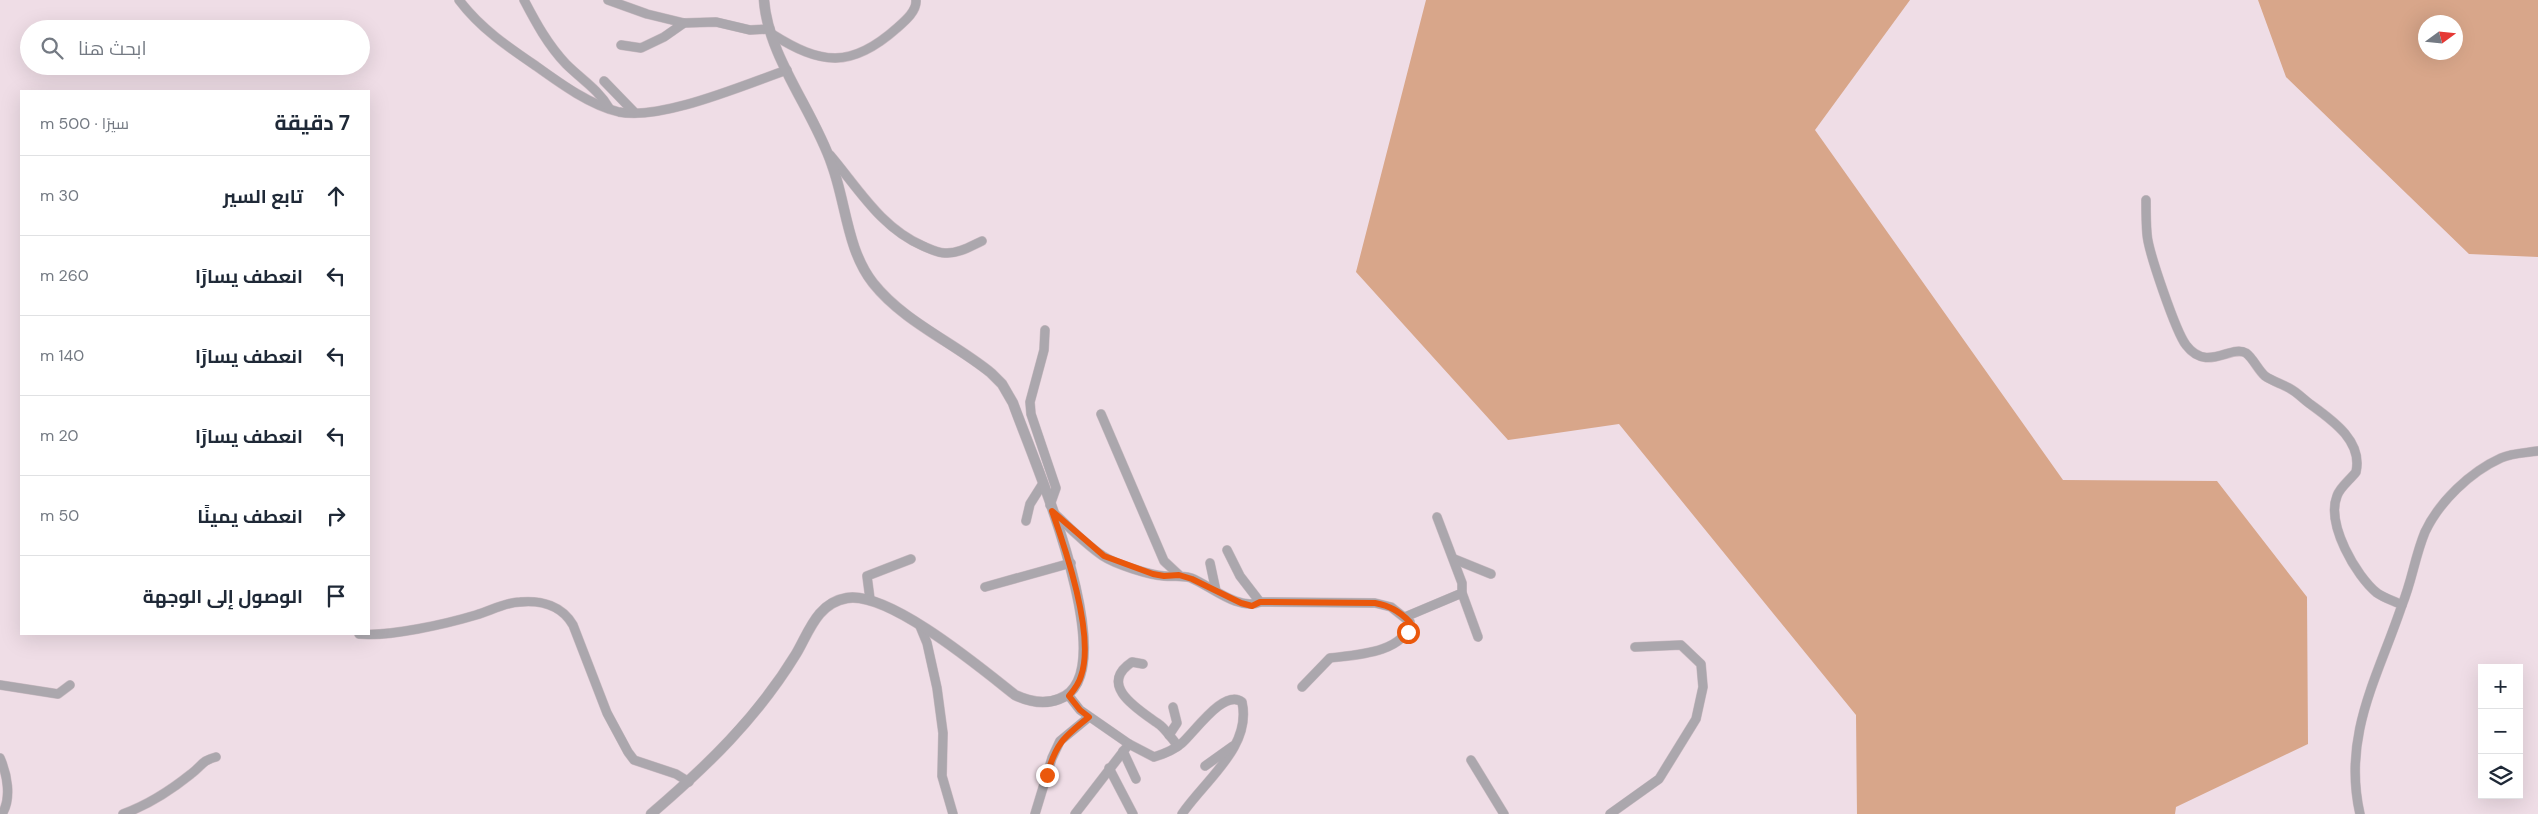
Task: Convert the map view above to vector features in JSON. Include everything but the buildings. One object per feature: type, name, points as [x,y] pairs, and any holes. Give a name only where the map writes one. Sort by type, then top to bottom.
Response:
[{"type":"street","points":[[459,0],[469,13],[494,36],[551,77],[609,108],[635,114],[683,104],[787,70]]},
{"type":"street","points":[[524,0],[551,46],[566,64],[603,98],[609,108]]},
{"type":"street","points":[[608,0],[647,14],[684,23],[716,22],[750,30],[771,31],[800,52],[826,58],[855,54],[872,47],[904,22],[915,8],[916,0]]},
{"type":"street","points":[[651,814],[689,782],[754,716],[796,654],[817,616],[826,608],[847,598],[870,599],[906,615],[1015,695],[1038,702],[1052,702],[1069,696],[1081,676],[1085,662],[1081,616],[1071,564],[1013,403],[1002,384],[980,365],[910,316],[874,283],[864,269],[854,246],[828,152],[787,70],[771,31],[764,0]]},
{"type":"street","points":[[621,45],[642,48],[664,37],[684,23]]},
{"type":"street","points":[[604,81],[635,114]]},
{"type":"street","points":[[828,152],[878,214],[898,232],[916,243],[945,253],[960,250],[982,241]]},
{"type":"street","points":[[2146,200],[2147,235],[2150,250],[2175,322],[2186,345],[2200,357],[2215,358],[2240,351],[2247,354],[2267,377],[2290,389],[2330,417],[2341,428],[2356,455],[2358,465],[2356,472],[2336,497],[2335,511],[2339,534],[2353,564],[2369,585],[2378,594],[2402,605]]},
{"type":"street","points":[[1045,330],[1044,350],[1030,402],[1031,414],[1056,488],[1051,508]]},
{"type":"street","points":[[1100,414],[1164,561],[1179,575],[1216,590],[1241,603],[1252,606],[1260,602],[1375,603],[1391,607],[1410,622],[1405,637],[1368,654],[1330,658],[1302,687]]},
{"type":"street","points":[[2360,814],[2355,790],[2358,731],[2366,698],[2402,605],[2432,518],[2450,496],[2485,467],[2501,458],[2538,451]]},
{"type":"street","points":[[1026,521],[1030,504],[1042,485]]},
{"type":"street","points":[[1051,508],[1104,556],[1153,574],[1164,576],[1179,575]]},
{"type":"street","points":[[1438,517],[1462,583],[1462,593],[1478,638]]},
{"type":"street","points":[[1227,550],[1240,576],[1260,602]]},
{"type":"street","points":[[870,599],[867,576],[911,559]]},
{"type":"street","points":[[1454,559],[1491,574]]},
{"type":"street","points":[[1210,563],[1216,590]]},
{"type":"street","points":[[985,587],[1071,564]]},
{"type":"street","points":[[1406,617],[1462,593]]},
{"type":"street","points":[[370,633],[416,629],[474,616],[518,602],[534,602],[554,606],[568,616],[573,625],[607,713],[631,756],[642,764],[662,769],[689,782]]},
{"type":"street","points":[[920,626],[927,643],[938,688],[943,733],[942,776],[953,814]]},
{"type":"street","points":[[1610,814],[1659,779],[1696,719],[1703,687],[1701,664],[1681,645],[1636,647]]},
{"type":"street","points":[[1143,664],[1132,662],[1124,668],[1119,678],[1120,688],[1138,711],[1160,726],[1178,746]]},
{"type":"street","points":[[0,685],[58,694],[70,685]]},
{"type":"street","points":[[1069,696],[1080,710],[1126,747],[1154,757],[1178,746],[1214,709],[1226,701],[1234,698],[1242,702],[1244,711],[1242,730],[1236,745],[1182,814]]},
{"type":"street","points":[[1170,735],[1177,723],[1173,707]]},
{"type":"street","points":[[1035,814],[1052,758],[1060,741],[1089,717]]},
{"type":"street","points":[[1205,766],[1236,745]]},
{"type":"street","points":[[1075,814],[1126,747]]},
{"type":"street","points":[[1126,747],[1136,779]]},
{"type":"street","points":[[123,814],[146,806],[193,773],[203,760],[216,757]]},
{"type":"street","points":[[0,758],[7,786],[6,804],[2,814]]},
{"type":"street","points":[[1471,760],[1504,814]]},
{"type":"street","points":[[1109,768],[1133,814]]},
{"type":"shaded area","points":[[1426,0],[1910,0],[1815,130],[2063,480],[2217,481],[2307,597],[2308,744],[2176,807],[2175,814],[1857,814],[1856,715],[1619,424],[1508,440],[1356,272]]},
{"type":"shaded area","points":[[2258,0],[2538,0],[2538,257],[2469,254],[2286,77]]},
{"type":"route","points":[[1047,775],[1060,741],[1089,717],[1080,710],[1069,696],[1081,676],[1085,662],[1081,616],[1071,564],[1052,511],[1072,531],[1104,556],[1116,562],[1164,576],[1179,575],[1186,577],[1209,586],[1241,603],[1252,606],[1260,602],[1375,603],[1386,605],[1401,613],[1410,622],[1408,632]]}]
